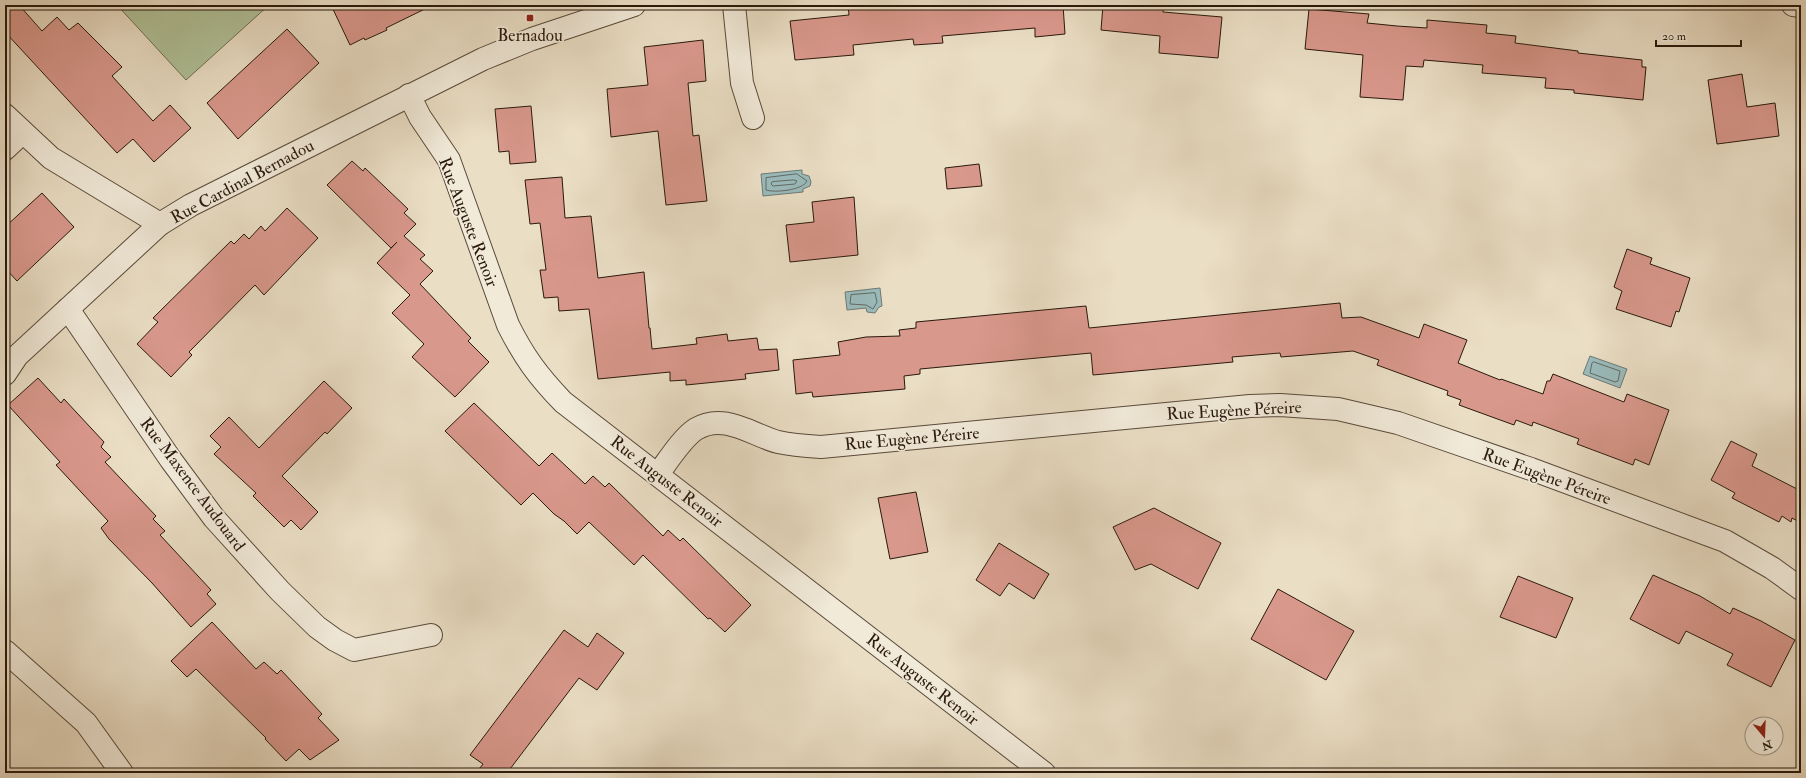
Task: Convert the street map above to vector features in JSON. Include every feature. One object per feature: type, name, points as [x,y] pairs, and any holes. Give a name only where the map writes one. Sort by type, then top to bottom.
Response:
[{"type":"street","name":"Rue Cardinal Bernadou","points":[[9,364],[160,224],[191,204],[483,59],[532,39],[634,5]]},
{"type":"street","points":[[734,5],[742,83],[753,118]]},
{"type":"street","points":[[1793,5],[1801,6]]},
{"type":"street","name":"Rue Auguste Renoir","points":[[409,95],[420,117],[449,160],[508,325],[531,366],[545,383],[563,402],[1044,773]]},
{"type":"street","points":[[5,115],[22,133],[51,158],[160,224]]},
{"type":"street","points":[[5,149],[22,133]]},
{"type":"street","name":"Rue Maxence Audouard","points":[[68,308],[171,460],[214,518],[280,591],[317,627],[335,640],[354,650],[431,635]]},
{"type":"street","name":"Rue Eugène Péreire","points":[[658,474],[686,439],[696,430],[709,424],[726,424],[742,427],[777,441],[796,445],[821,447],[1250,406],[1280,405],[1338,408],[1398,423],[1725,541],[1772,568],[1801,589]]},
{"type":"street","points":[[5,651],[86,723],[122,773]]},
{"type":"green space","points":[[117,5],[269,5],[186,80]]},
{"type":"water","points":[[802,170],[802,174],[809,176],[811,182],[810,186],[803,189],[803,192],[763,196],[761,174]]},
{"type":"water","points":[[880,288],[882,306],[879,307],[875,313],[867,312],[866,308],[847,310],[845,292]]},
{"type":"water","points":[[1590,356],[1627,369],[1620,388],[1583,374]]},
{"type":"building","points":[[5,5],[19,5],[42,31],[57,17],[69,30],[78,23],[122,67],[112,76],[153,121],[170,105],[191,128],[154,162],[133,139],[117,153],[5,32]]},
{"type":"building","points":[[331,5],[433,5],[386,28],[387,30],[365,40],[364,38],[350,45]]},
{"type":"building","points":[[848,5],[1063,5],[1065,34],[1035,37],[1035,28],[942,36],[943,43],[914,45],[913,39],[853,45],[854,55],[795,60],[790,21],[849,15]]},
{"type":"building","points":[[1103,5],[1163,5],[1163,12],[1222,17],[1218,58],[1159,53],[1160,36],[1101,30]]},
{"type":"building","points":[[1309,9],[1369,14],[1367,23],[1397,26],[1427,28],[1427,20],[1487,25],[1486,33],[1516,36],[1515,43],[1578,51],[1578,53],[1642,60],[1642,67],[1646,67],[1643,100],[1574,93],[1574,90],[1545,88],[1546,78],[1482,73],[1483,65],[1424,60],[1423,67],[1406,66],[1403,100],[1360,97],[1363,55],[1305,49]]},
{"type":"building","points":[[287,29],[319,63],[238,139],[207,103]]},
{"type":"building","points":[[703,40],[706,81],[688,83],[693,136],[699,135],[707,201],[666,205],[658,131],[611,137],[607,89],[648,85],[644,47]]},
{"type":"building","points":[[1742,74],[1747,107],[1775,103],[1779,136],[1717,144],[1708,80]]},
{"type":"building","points":[[531,106],[536,162],[510,164],[509,151],[499,152],[495,109]]},
{"type":"building","points":[[352,161],[363,171],[365,168],[408,209],[404,213],[416,224],[404,236],[425,255],[420,259],[433,271],[420,284],[471,338],[468,341],[489,362],[455,397],[412,357],[424,344],[392,313],[410,295],[377,263],[397,242],[391,248],[327,185]]},
{"type":"building","points":[[979,164],[982,186],[947,189],[945,168]]},
{"type":"building","points":[[562,177],[565,218],[591,216],[598,278],[644,272],[652,349],[697,344],[696,338],[727,334],[728,341],[757,338],[759,350],[777,349],[779,370],[745,374],[746,379],[686,385],[686,380],[670,381],[670,372],[598,379],[589,309],[559,311],[558,297],[544,298],[540,270],[546,270],[540,223],[530,224],[525,180]]},
{"type":"building","points":[[42,193],[74,227],[17,281],[5,268],[5,227]]},
{"type":"building","points":[[854,197],[858,255],[790,262],[786,225],[814,222],[812,202]]},
{"type":"building","points":[[287,208],[318,238],[264,295],[255,285],[189,352],[192,355],[171,377],[137,344],[158,322],[153,318],[231,241],[234,244],[244,234],[249,239],[261,226],[265,231]]},
{"type":"building","points":[[1627,249],[1652,258],[1650,264],[1690,278],[1679,312],[1676,311],[1671,327],[1616,309],[1622,291],[1614,287]]},
{"type":"building","points":[[1340,303],[1342,318],[1361,317],[1419,338],[1424,324],[1467,340],[1458,363],[1500,380],[1501,379],[1543,394],[1547,381],[1550,381],[1553,374],[1624,402],[1627,394],[1669,410],[1649,465],[1635,459],[1633,465],[1577,444],[1579,439],[1533,422],[1532,426],[1516,420],[1514,425],[1459,405],[1461,400],[1447,395],[1448,391],[1377,365],[1379,360],[1353,351],[1281,357],[1280,353],[1232,357],[1233,362],[1093,375],[1091,353],[920,369],[920,374],[904,376],[905,389],[813,397],[812,392],[796,394],[793,360],[840,355],[838,342],[866,337],[900,336],[899,330],[916,328],[916,322],[1086,306],[1089,328]]},
{"type":"building","points":[[38,378],[61,403],[64,399],[104,442],[101,447],[111,457],[105,462],[156,516],[153,519],[165,531],[160,535],[211,590],[207,594],[216,604],[191,627],[152,583],[109,539],[101,528],[108,521],[56,465],[60,462],[8,405]]},
{"type":"building","points":[[324,381],[352,408],[327,434],[325,432],[282,476],[318,512],[301,530],[291,520],[284,527],[253,496],[256,493],[214,454],[221,447],[210,436],[229,417],[259,448]]},
{"type":"building","points":[[474,403],[539,466],[552,453],[585,484],[593,476],[605,487],[609,483],[663,536],[668,530],[680,541],[683,538],[751,605],[725,632],[710,618],[708,619],[643,555],[634,565],[589,522],[577,534],[533,493],[521,505],[445,431]]},
{"type":"building","points":[[1731,441],[1757,454],[1752,466],[1801,491],[1801,523],[1792,518],[1791,522],[1782,516],[1779,522],[1732,498],[1735,493],[1711,480]]},
{"type":"building","points":[[916,492],[928,552],[890,559],[878,498]]},
{"type":"building","points":[[1154,508],[1221,543],[1198,589],[1151,564],[1135,570],[1113,527]]},
{"type":"building","points":[[999,543],[1049,574],[1034,599],[1009,583],[1000,596],[976,580]]},
{"type":"building","points":[[1653,575],[1700,596],[1730,614],[1733,608],[1761,621],[1795,640],[1771,687],[1727,665],[1733,654],[1686,631],[1679,644],[1630,619]]},
{"type":"building","points":[[1518,576],[1573,598],[1556,638],[1500,617]]},
{"type":"building","points":[[1278,589],[1354,631],[1326,680],[1251,639]]},
{"type":"building","points":[[212,622],[256,669],[264,662],[277,674],[281,670],[322,714],[318,718],[339,740],[310,760],[299,749],[286,761],[265,739],[266,738],[196,669],[187,677],[171,661]]},
{"type":"building","points":[[564,630],[588,647],[597,633],[624,653],[597,690],[579,678],[507,773],[476,773],[483,764],[470,755]]},
{"type":"place","name":"Bernadou","points":[[530,18]]}]
